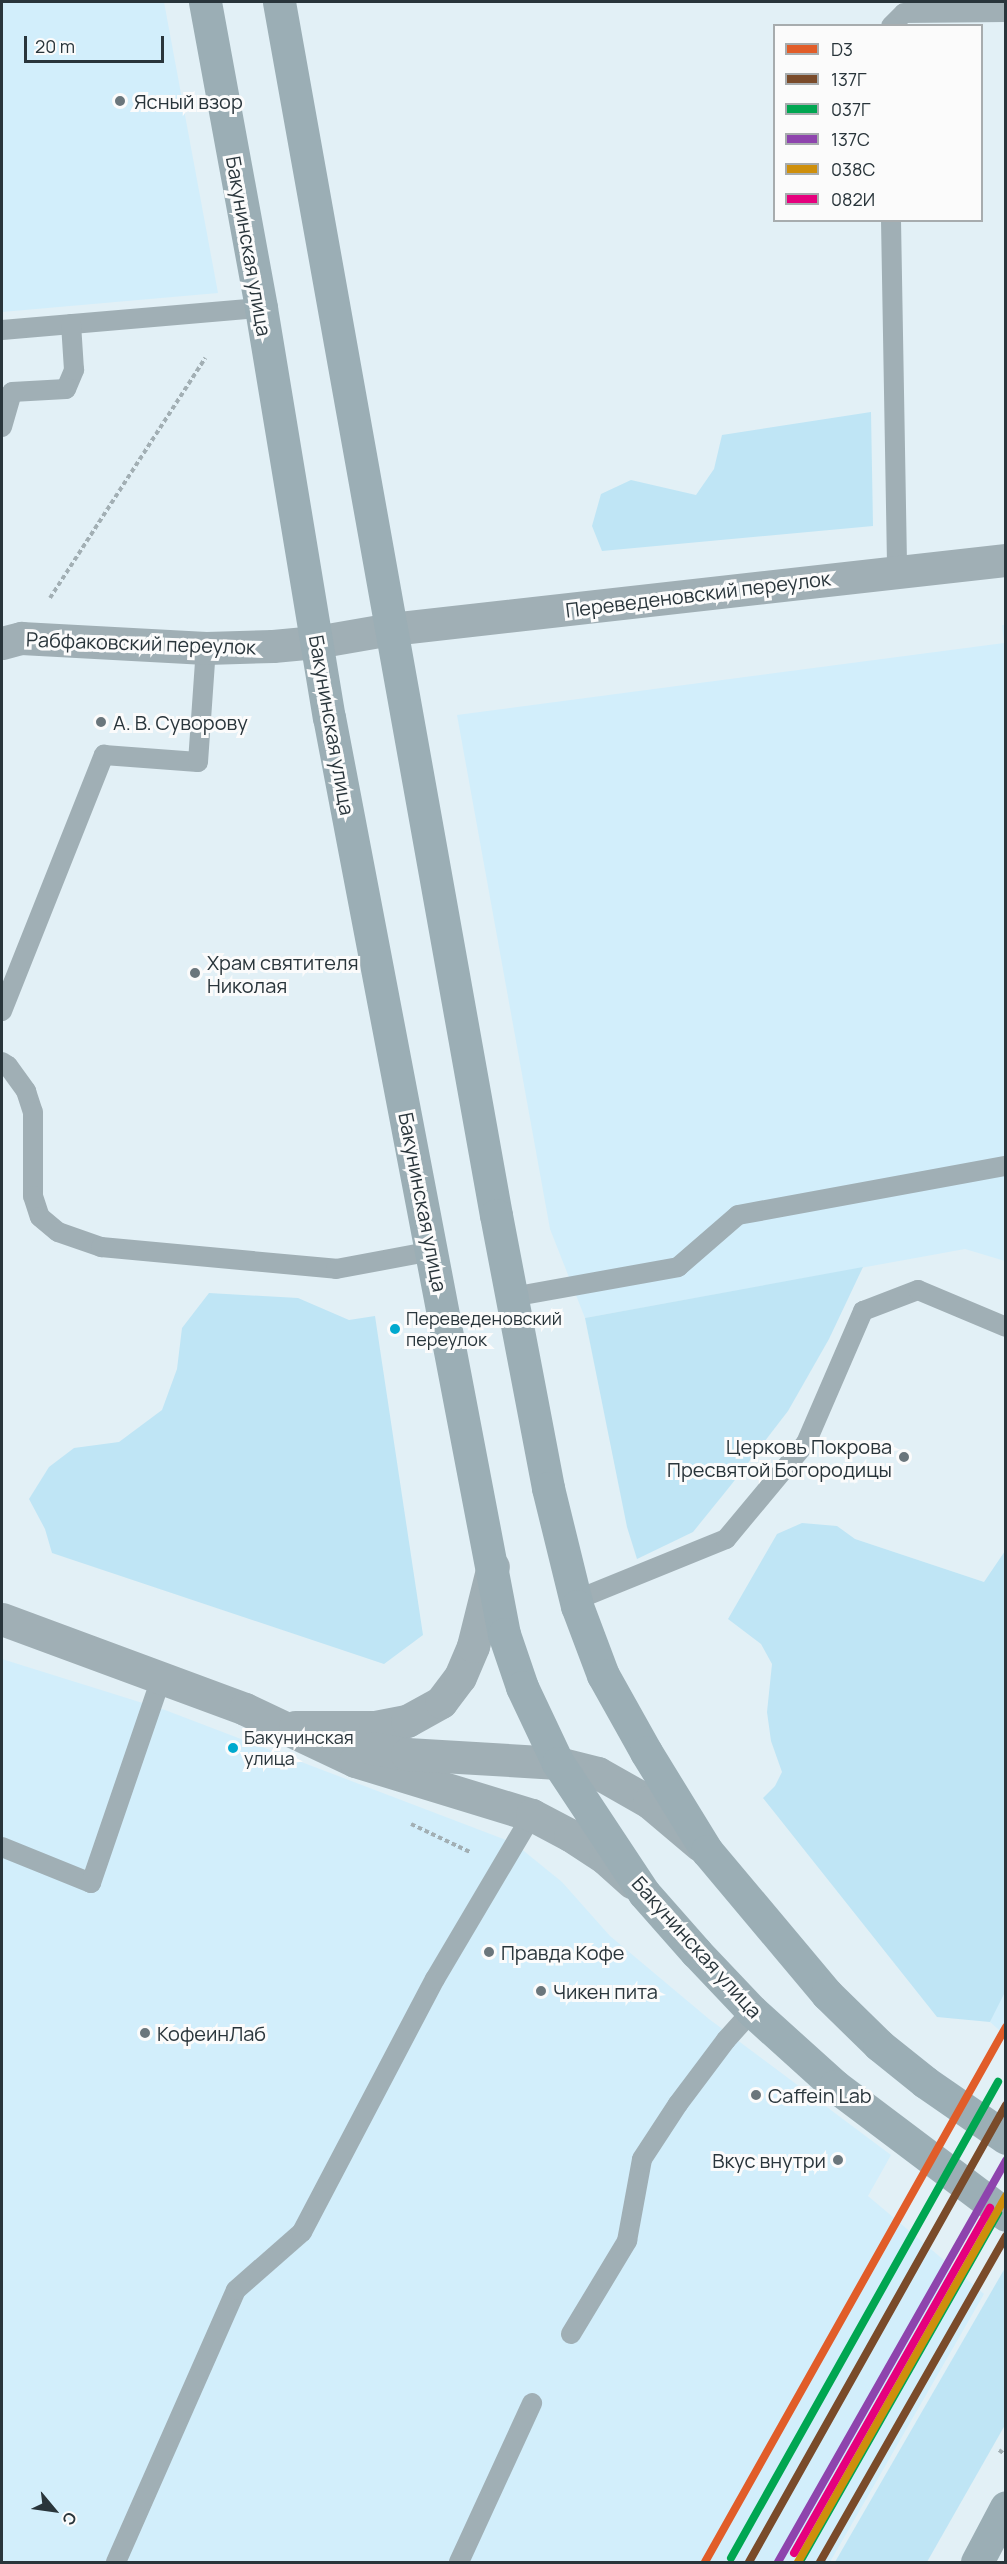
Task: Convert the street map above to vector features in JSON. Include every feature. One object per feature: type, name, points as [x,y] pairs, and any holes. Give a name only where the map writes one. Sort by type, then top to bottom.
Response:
[{"type":"main road","name":"Бакунинская улица","points":[[205,2],[261,308],[328,717],[493,1566],[504,1634],[522,1687],[558,1762],[644,1893],[752,2011],[835,2086],[1005,2215]]},
{"type":"main road","points":[[279,2],[512,1297],[548,1488],[576,1600],[603,1675],[646,1752],[707,1851],[827,1994],[879,2045],[925,2082],[1005,2138]]},
{"type":"main road","points":[[977,2562],[1005,2507]]},
{"type":"street","name":"Переведеновский переулок","points":[[316,642],[391,629],[1005,560]]},
{"type":"street","name":"Рабфаковский переулок","points":[[2,643],[21,638],[206,648],[316,642]]},
{"type":"street","points":[[283,1726],[375,1727],[406,1721],[441,1702],[460,1677],[473,1646],[493,1566]]},
{"type":"street","points":[[2,1619],[245,1709],[355,1761],[532,1815],[570,1834],[605,1858],[644,1893]]},
{"type":"street","points":[[283,1726],[358,1746],[407,1754],[558,1762],[598,1773],[649,1802],[707,1851]]},
{"type":"lane","points":[[893,24],[904,13],[1005,12]]},
{"type":"lane","points":[[891,222],[897,572]]},
{"type":"lane","points":[[2,330],[261,308]]},
{"type":"lane","points":[[2,427],[12,392],[66,389],[74,370],[71,324]]},
{"type":"lane","points":[[2,1011],[104,755],[198,762],[206,648]]},
{"type":"lane","points":[[2,1062],[8,1066],[26,1090],[33,1112],[33,1196],[40,1217],[58,1232],[101,1247],[336,1269],[432,1251]]},
{"type":"lane","points":[[512,1297],[678,1267],[738,1215],[1005,1166]]},
{"type":"lane","points":[[576,1600],[726,1539],[806,1443],[863,1311],[918,1290],[1005,1327]]},
{"type":"lane","points":[[2,1847],[91,1883],[161,1678]]},
{"type":"lane","points":[[116,2562],[236,2290],[302,2232],[435,1979],[532,1815]]},
{"type":"lane","points":[[571,2334],[627,2241],[642,2159],[685,2095],[752,2011]]},
{"type":"lane","points":[[459,2562],[532,2403]]},
{"type":"path","points":[[44,606],[206,358]]},
{"type":"shaded area","points":[[2,2],[164,2],[218,293],[2,312]]},
{"type":"shaded area","points":[[871,412],[873,526],[602,551],[592,526],[601,494],[631,480],[696,495],[714,469],[722,435]]},
{"type":"shaded area","points":[[1002,625],[1005,625],[1005,1261],[965,1249],[585,1318],[550,1229],[457,715],[1004,643]]},
{"type":"shaded area","points":[[863,1267],[829,1339],[788,1411],[731,1485],[693,1532],[637,1559],[627,1527],[585,1318]]},
{"type":"shaded area","points":[[209,1293],[298,1298],[349,1320],[375,1316],[423,1635],[384,1664],[52,1553],[45,1529],[29,1499],[49,1467],[74,1448],[119,1442],[162,1410],[177,1369],[182,1328]]},
{"type":"shaded area","points":[[802,1523],[837,1526],[855,1539],[984,1582],[1005,1551],[1006,1990],[990,2022],[937,2017],[763,1798],[775,1786],[782,1772],[771,1741],[767,1712],[772,1664],[761,1644],[728,1619],[777,1534]]},
{"type":"shaded area","points":[[2,1659],[165,1710],[514,1843],[562,1882],[610,1936],[709,2019],[891,2155],[868,2196],[984,2294],[830,2562],[2,2562]]},
{"type":"shaded area","points":[[1005,1990],[1005,2035],[990,2022]]},
{"type":"shaded area","points":[[1005,2268],[1005,2425],[927,2562],[835,2562]]},
{"type":"transit line","name":"D3","points":[[705,2562],[1006,2027]]},
{"type":"transit line","name":"037Г","points":[[731,2558],[998,2082]]},
{"type":"transit line","name":"137Г","points":[[749,2562],[1006,2105]]},
{"type":"transit line","name":"137С","points":[[778,2562],[1006,2160]]},
{"type":"transit line","name":"038С","points":[[798,2562],[1006,2196]]},
{"type":"transit line","name":"082И","points":[[794,2553],[990,2208]]},
{"type":"transit line","name":"037Г","points":[[802,2558],[998,2213]]},
{"type":"transit line","name":"137Г","points":[[820,2562],[1006,2236]]},
{"type":"place","name":"Ясный взор","points":[[120,101]]},
{"type":"place","name":"А. В. Суворову","points":[[101,722]]},
{"type":"place","name":"Храм святителя Николая","points":[[195,973]]},
{"type":"place","name":"Переведеновский переулок","points":[[395,1329]]},
{"type":"place","name":"Церковь Покрова Пресвятой Богородицы","points":[[904,1457]]},
{"type":"place","name":"Бакунинская улица","points":[[233,1748]]},
{"type":"place","name":"Правда Кофе","points":[[489,1952]]},
{"type":"place","name":"Чикен пита","points":[[541,1991]]},
{"type":"place","name":"КофеинЛаб","points":[[145,2033]]},
{"type":"place","name":"Caffein Lab","points":[[756,2095]]},
{"type":"place","name":"Вкус внутри","points":[[838,2160]]}]
